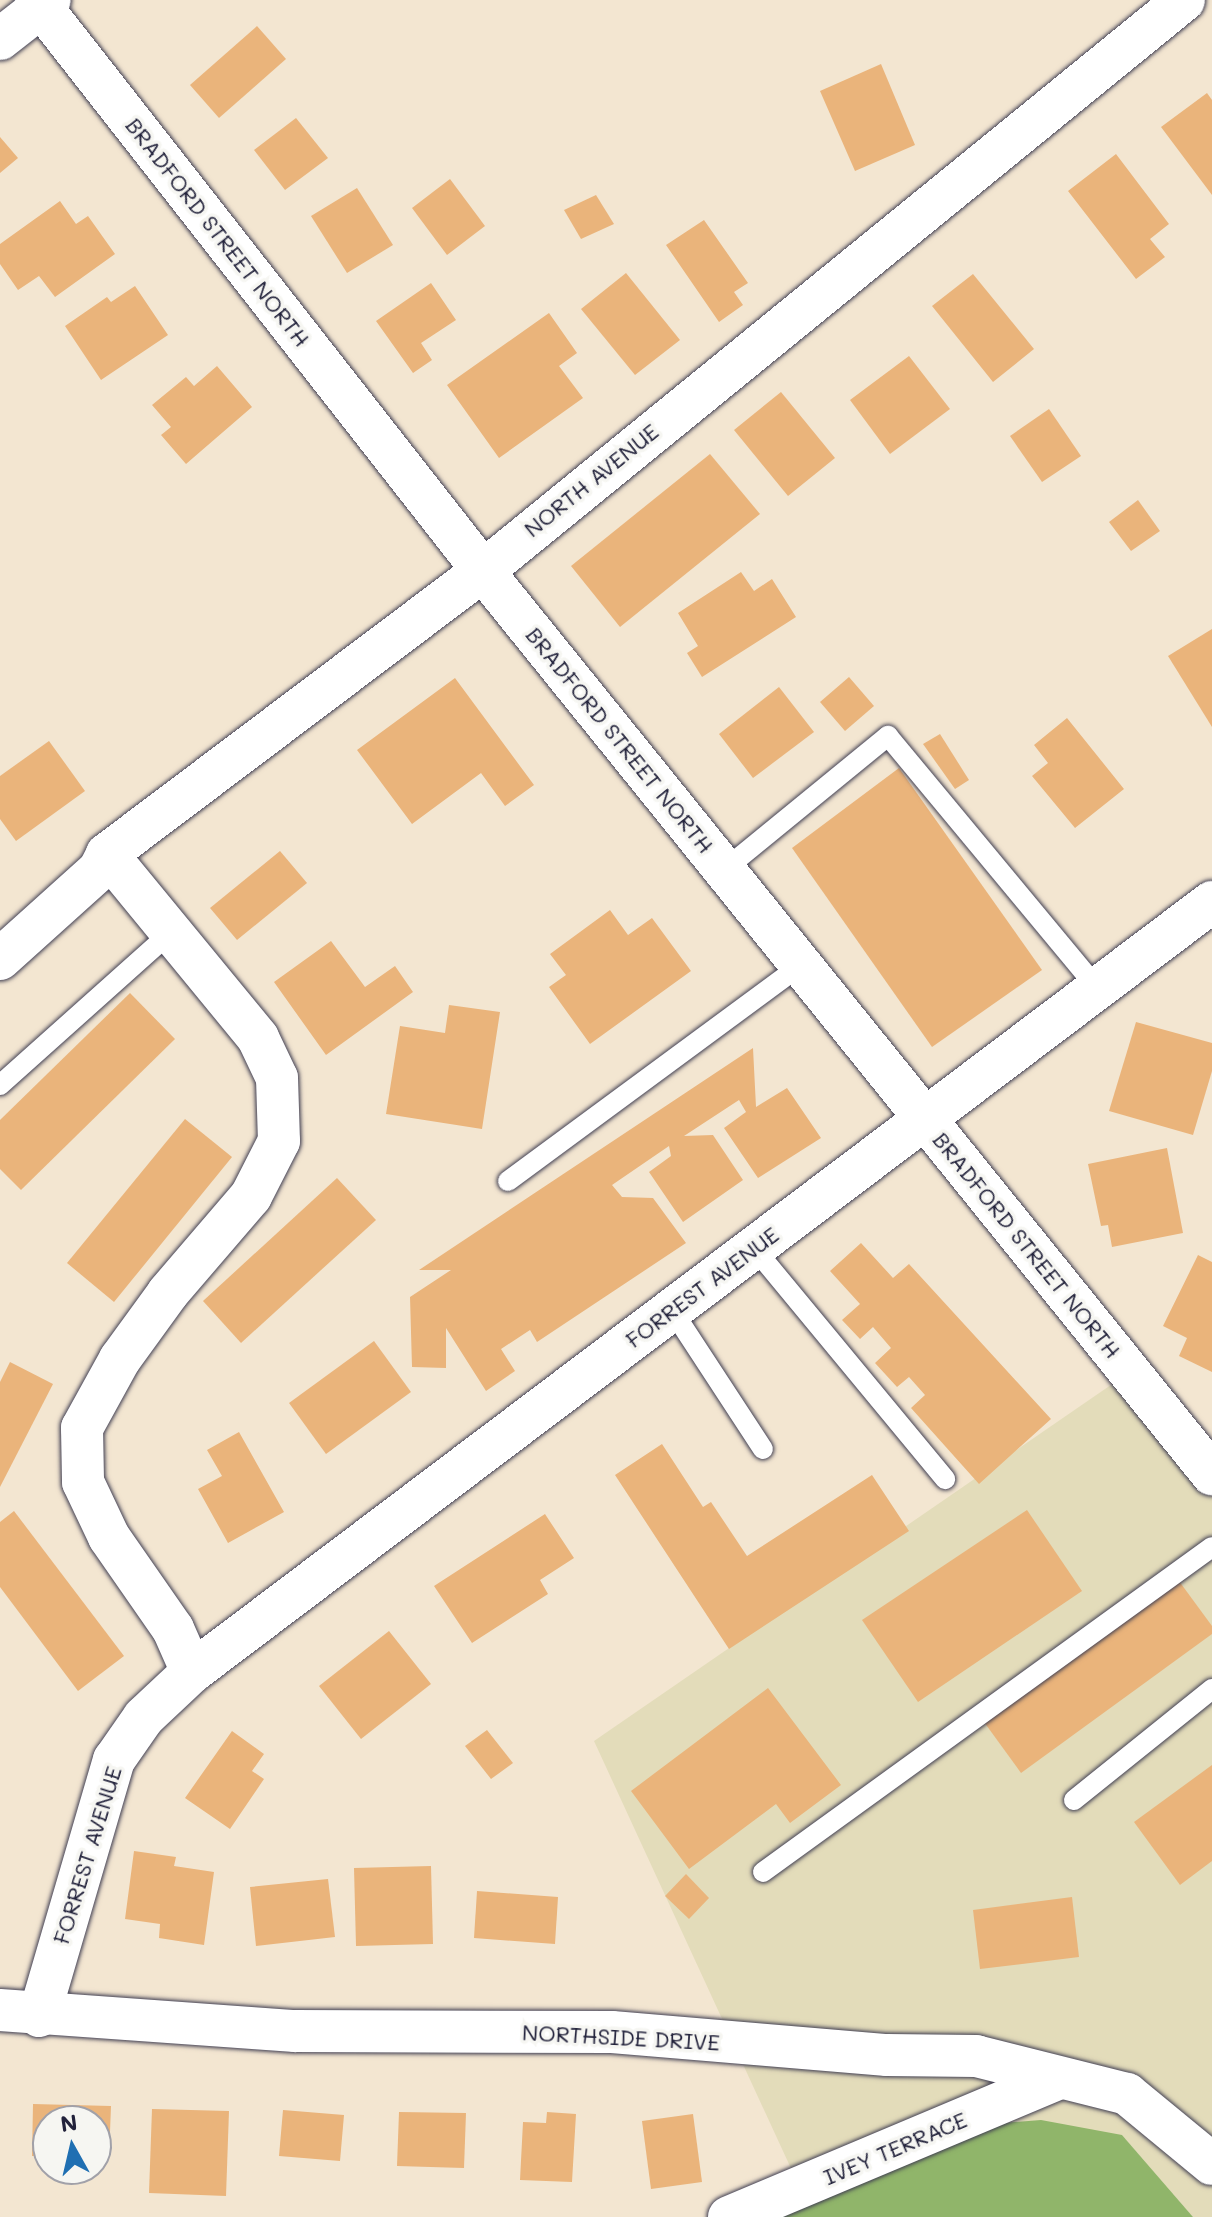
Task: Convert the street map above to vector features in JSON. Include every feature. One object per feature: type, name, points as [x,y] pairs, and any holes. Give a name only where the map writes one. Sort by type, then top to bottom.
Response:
[{"type":"street","name":"NORTH AVENUE","points":[[0,959],[99,870],[107,854],[483,571],[1184,0]]},
{"type":"street","name":"BRADFORD STREET NORTH","points":[[43,2],[483,571],[1212,1474]]},
{"type":"street","points":[[0,39],[43,2]]},
{"type":"street","points":[[107,854],[258,1038],[277,1078],[279,1141],[251,1196],[168,1293],[120,1359],[82,1428],[83,1482],[109,1537],[173,1629],[192,1672]]},
{"type":"street","name":"FORREST AVENUE","points":[[20,2013],[114,1760],[144,1717],[192,1672],[1097,988],[1207,916]]},
{"type":"street","name":"NORTHSIDE DRIVE","points":[[20,2013],[295,2031],[612,2032],[887,2055],[976,2056],[1127,2094],[1212,2164]]},
{"type":"street","name":"IVEY TERRACE","points":[[729,2217],[1060,2078]]},
{"type":"lane","points":[[724,870],[888,736],[1097,988]]},
{"type":"lane","points":[[0,1085],[171,932]]},
{"type":"lane","points":[[508,1181],[802,964]]},
{"type":"lane","points":[[754,1248],[945,1479]]},
{"type":"lane","points":[[672,1310],[763,1449]]},
{"type":"lane","points":[[763,1872],[1212,1547]]},
{"type":"lane","points":[[1074,1800],[1212,1689]]},
{"type":"shaded area","points":[[1137,1367],[1212,1467],[1212,2217],[1193,2217],[1122,2135],[800,2188],[594,1741]]},
{"type":"green space","points":[[1041,2120],[1122,2135],[1193,2217],[727,2217],[950,2127]]},
{"type":"building","points":[[257,26],[286,59],[219,118],[190,85]]},
{"type":"building","points":[[881,64],[915,145],[855,171],[820,91]]},
{"type":"building","points":[[1207,93],[1212,100],[1212,195],[1161,127]]},
{"type":"building","points":[[296,118],[328,158],[285,190],[254,150]]},
{"type":"building","points":[[0,137],[18,158],[0,173]]},
{"type":"building","points":[[1116,154],[1169,224],[1150,239],[1165,257],[1136,279],[1068,191]]},
{"type":"building","points":[[450,179],[485,226],[447,255],[412,208]]},
{"type":"building","points":[[357,188],[393,245],[347,273],[311,216]]},
{"type":"building","points":[[596,195],[614,224],[581,239],[564,210]]},
{"type":"building","points":[[60,201],[76,224],[88,216],[115,254],[55,297],[39,276],[18,290],[0,264],[0,244]]},
{"type":"building","points":[[704,220],[748,283],[734,292],[743,305],[719,322],[666,245]]},
{"type":"building","points":[[626,273],[680,340],[635,375],[581,309]]},
{"type":"building","points":[[973,274],[1034,349],[993,382],[932,306]]},
{"type":"building","points":[[431,283],[456,320],[421,343],[432,360],[413,373],[376,321]]},
{"type":"building","points":[[135,286],[168,335],[101,380],[65,326],[107,297],[111,302]]},
{"type":"building","points":[[549,313],[577,353],[559,366],[583,398],[499,458],[447,385]]},
{"type":"building","points":[[909,356],[950,409],[890,454],[850,400]]},
{"type":"building","points":[[217,366],[252,407],[186,464],[161,435],[171,427],[152,405],[186,377],[194,386]]},
{"type":"building","points":[[781,392],[835,458],[788,496],[734,430]]},
{"type":"building","points":[[1049,409],[1081,456],[1042,482],[1010,436]]},
{"type":"building","points":[[710,454],[760,514],[620,627],[571,566]]},
{"type":"building","points":[[1138,500],[1160,531],[1131,551],[1109,522]]},
{"type":"building","points":[[741,572],[754,591],[772,579],[796,617],[702,677],[687,653],[698,646],[678,613]]},
{"type":"building","points":[[1212,629],[1212,727],[1168,656]]},
{"type":"building","points":[[849,677],[874,706],[845,731],[820,702]]},
{"type":"building","points":[[455,678],[534,785],[505,806],[481,773],[412,824],[357,750]]},
{"type":"building","points":[[779,687],[814,732],[753,778],[719,734]]},
{"type":"building","points":[[1067,718],[1124,789],[1075,828],[1032,776],[1048,763],[1034,745]]},
{"type":"building","points":[[940,734],[969,780],[955,789],[923,744]]},
{"type":"building","points":[[49,741],[85,791],[16,841],[0,819],[0,776]]},
{"type":"building","points":[[899,768],[1042,970],[932,1047],[792,848]]},
{"type":"building","points":[[280,851],[307,883],[237,940],[210,908]]},
{"type":"building","points":[[610,910],[628,935],[652,918],[691,971],[590,1044],[549,987],[566,975],[550,954]]},
{"type":"building","points":[[331,941],[365,987],[395,966],[413,992],[326,1055],[274,982]]},
{"type":"building","points":[[130,993],[175,1039],[21,1190],[0,1169],[0,1120]]},
{"type":"building","points":[[449,1005],[500,1012],[482,1129],[386,1114],[400,1026],[445,1033]]},
{"type":"building","points":[[1136,1022],[1212,1043],[1212,1071],[1193,1135],[1109,1111]]},
{"type":"building","points":[[753,1048],[756,1107],[787,1088],[821,1138],[758,1178],[724,1128],[746,1112],[739,1100],[684,1136],[713,1135],[743,1180],[683,1222],[649,1172],[671,1156],[669,1146],[612,1185],[622,1197],[653,1198],[686,1243],[537,1342],[530,1330],[501,1349],[515,1371],[486,1391],[446,1328],[446,1368],[412,1367],[410,1297],[451,1270],[419,1270]]},
{"type":"building","points":[[185,1119],[232,1157],[114,1302],[67,1263]]},
{"type":"building","points":[[1167,1148],[1183,1233],[1112,1247],[1108,1225],[1101,1226],[1088,1164]]},
{"type":"building","points":[[337,1178],[376,1220],[241,1343],[203,1301]]},
{"type":"building","points":[[861,1243],[893,1278],[909,1264],[1051,1419],[979,1484],[911,1408],[925,1395],[909,1377],[897,1387],[875,1363],[891,1348],[873,1327],[860,1339],[842,1320],[860,1304],[830,1271]]},
{"type":"building","points":[[1198,1255],[1212,1262],[1212,1372],[1179,1356],[1187,1338],[1163,1326]]},
{"type":"building","points":[[374,1341],[411,1392],[326,1454],[289,1403]]},
{"type":"building","points":[[10,1362],[53,1384],[0,1487],[0,1382]]},
{"type":"building","points":[[239,1432],[284,1512],[228,1543],[198,1489],[222,1476],[207,1450]]},
{"type":"building","points":[[662,1444],[703,1507],[711,1502],[747,1556],[872,1475],[909,1531],[729,1649],[615,1475]]},
{"type":"building","points":[[1027,1510],[1082,1591],[918,1702],[862,1620]]},
{"type":"building","points":[[14,1511],[124,1656],[78,1691],[0,1587],[0,1522]]},
{"type":"building","points":[[545,1514],[574,1558],[540,1580],[548,1594],[472,1643],[434,1586]]},
{"type":"building","points":[[1179,1581],[1212,1626],[1212,1634],[1021,1773],[984,1722]]},
{"type":"building","points":[[389,1631],[431,1684],[361,1739],[319,1686]]},
{"type":"building","points":[[768,1688],[841,1785],[790,1823],[776,1804],[689,1869],[631,1791]]},
{"type":"building","points":[[487,1730],[513,1763],[491,1779],[465,1746]]},
{"type":"building","points":[[232,1731],[264,1754],[252,1771],[264,1779],[230,1829],[185,1798]]},
{"type":"building","points":[[1212,1765],[1212,1861],[1180,1885],[1134,1822]]},
{"type":"building","points":[[134,1851],[176,1857],[174,1866],[214,1872],[204,1945],[159,1938],[160,1924],[125,1919]]},
{"type":"building","points":[[431,1866],[433,1944],[356,1946],[354,1868]]},
{"type":"building","points":[[686,1874],[709,1898],[689,1919],[665,1896]]},
{"type":"building","points":[[328,1879],[335,1937],[256,1946],[250,1887]]},
{"type":"building","points":[[477,1891],[558,1897],[555,1944],[474,1938]]},
{"type":"building","points":[[1072,1897],[1079,1957],[980,1969],[973,1910]]},
{"type":"building","points":[[152,2109],[229,2111],[226,2196],[149,2193]]},
{"type":"building","points":[[283,2110],[344,2115],[340,2161],[279,2156]]},
{"type":"building","points":[[399,2112],[466,2113],[464,2168],[397,2166]]},
{"type":"building","points":[[547,2112],[576,2114],[572,2182],[520,2180],[523,2122],[546,2123]]},
{"type":"building","points":[[693,2114],[702,2182],[651,2189],[642,2121]]}]
